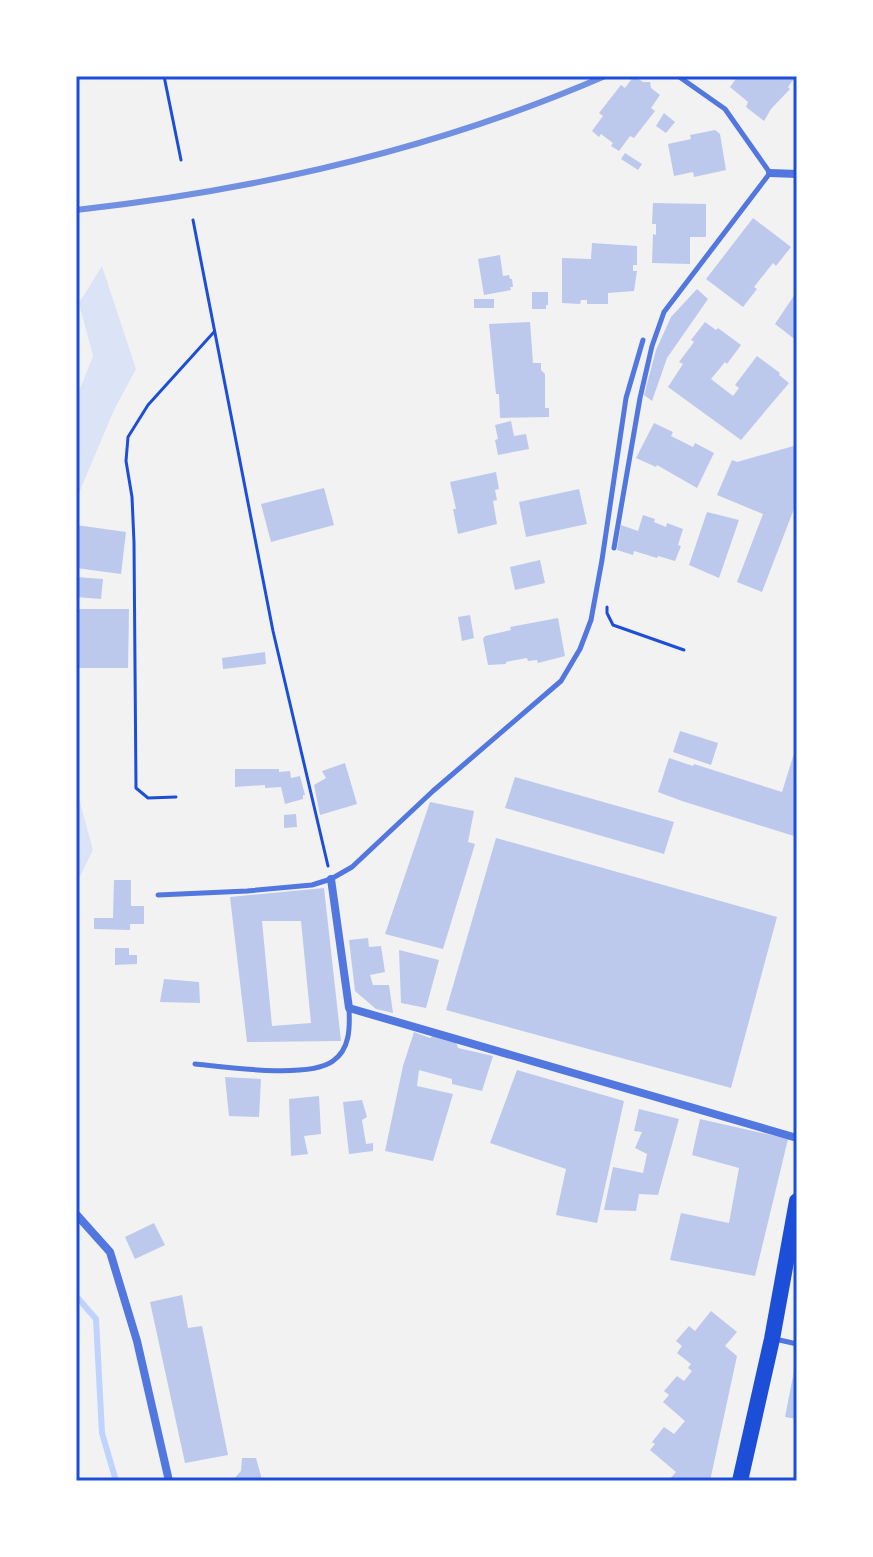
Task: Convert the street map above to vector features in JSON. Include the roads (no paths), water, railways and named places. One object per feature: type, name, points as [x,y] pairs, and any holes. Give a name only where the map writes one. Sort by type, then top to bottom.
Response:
[{"type":"main road","points":[[740,1481],[772,1339],[797,1201]]},
{"type":"street","points":[[770,173],[797,174]]},
{"type":"street","points":[[331,879],[349,1008],[797,1138]]},
{"type":"street","points":[[76,1214],[110,1252],[137,1341],[169,1481]]},
{"type":"lane","points":[[614,548],[640,398],[652,346],[664,312],[770,173],[725,109],[678,76]]},
{"type":"lane","points":[[158,895],[218,894],[312,885],[331,879],[352,867],[433,791],[561,681],[580,649],[591,620],[626,398],[643,340]]},
{"type":"lane","points":[[195,1064],[256,1071],[315,1069],[333,1061],[345,1049],[350,1030],[349,1008]]},
{"type":"lane","points":[[772,1339],[797,1344]]},
{"type":"waterway","points":[[76,1296],[96,1319],[102,1433],[116,1481]]},
{"type":"railway","points":[[76,210],[211,191],[345,163],[477,125],[605,76]]}]
